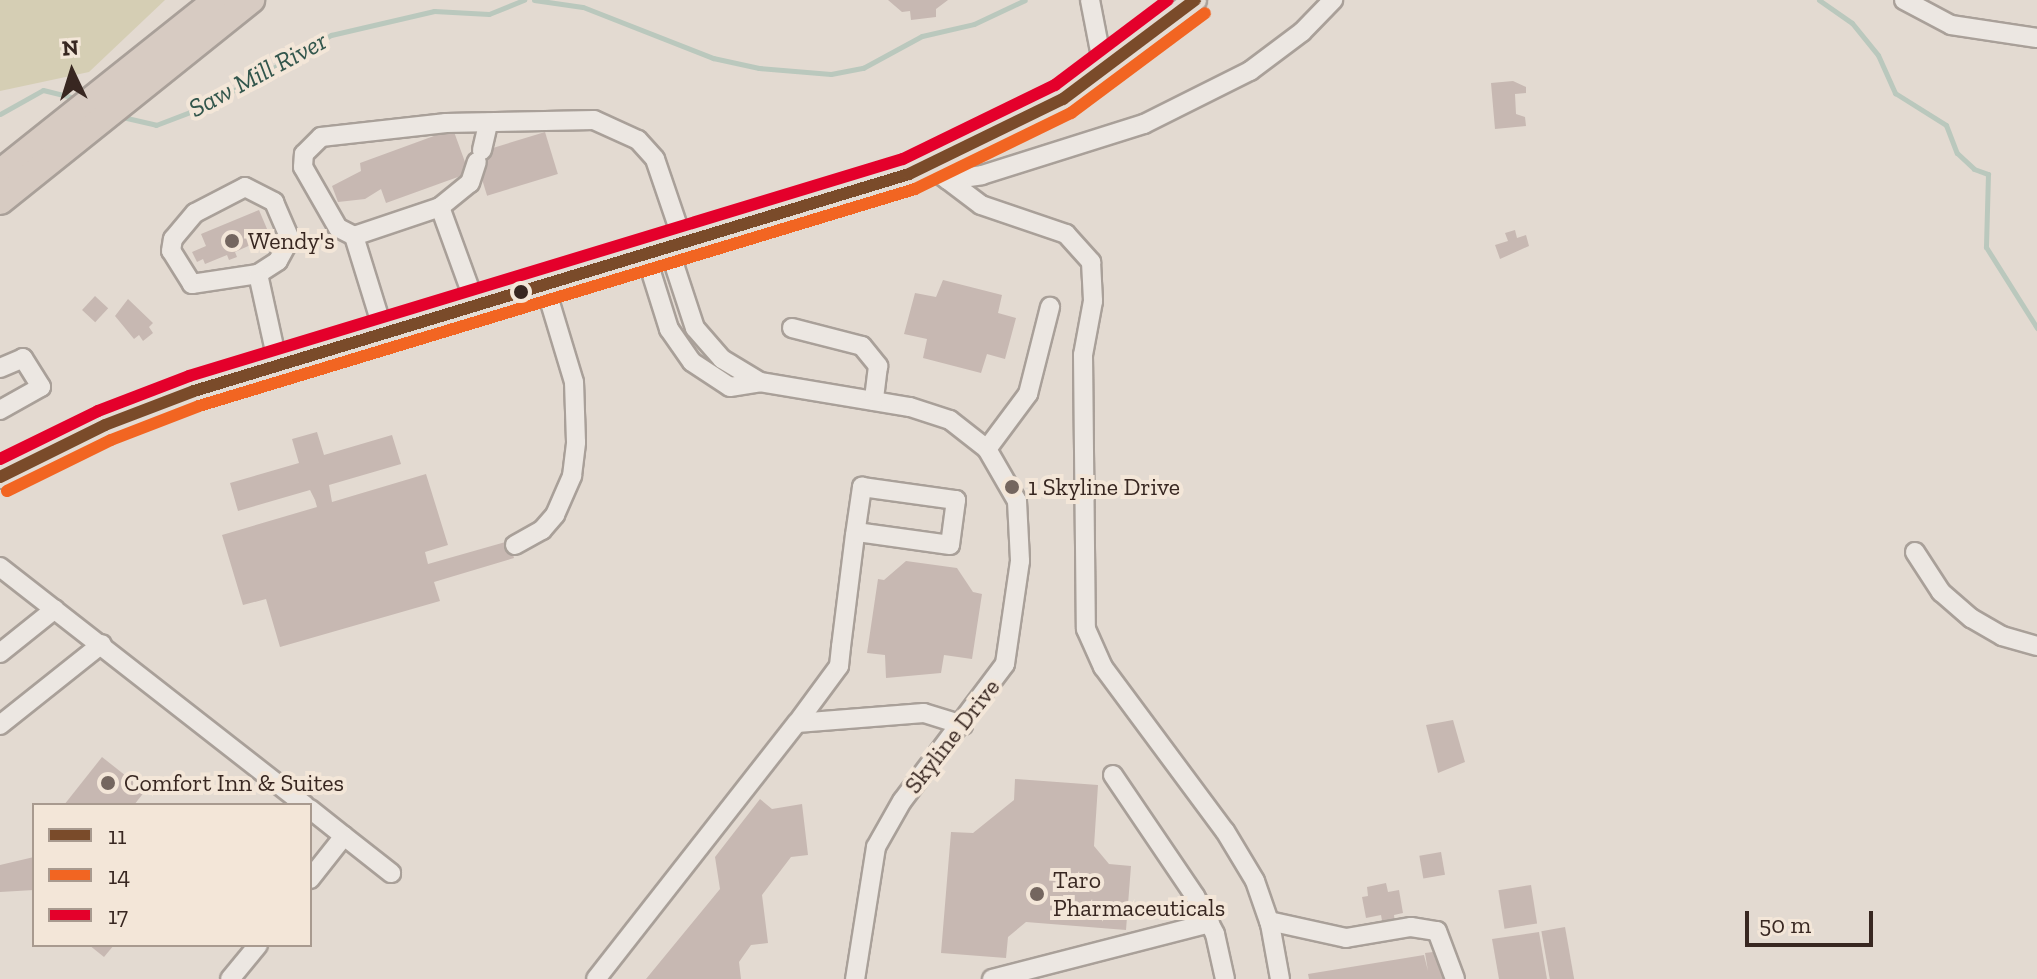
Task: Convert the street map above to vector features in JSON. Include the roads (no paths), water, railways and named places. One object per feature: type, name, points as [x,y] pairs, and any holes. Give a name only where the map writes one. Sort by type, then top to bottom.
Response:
[{"type":"highway","points":[[0,201],[217,0]]},
{"type":"highway","points":[[0,173],[99,108],[251,0]]},
{"type":"main road","points":[[0,477],[136,412],[278,365],[646,256],[928,166],[1024,121],[1104,72],[1195,0]]},
{"type":"street","points":[[948,180],[1054,155],[1144,124],[1250,71],[1302,32],[1333,0]]},
{"type":"street","points":[[1904,0],[1951,25],[2037,38]]},
{"type":"street","points":[[1090,2],[1104,72]]},
{"type":"street","name":"Skyline Drive","points":[[354,236],[338,228],[303,167],[311,144],[321,137],[488,123],[594,120],[638,140],[662,176],[676,246],[700,337],[760,382]]},
{"type":"street","points":[[384,333],[354,236],[440,207],[470,183],[488,123]]},
{"type":"street","points":[[928,166],[981,205],[1066,234],[1091,262],[1093,301],[1083,355],[1086,629],[1103,667],[1225,831],[1255,881],[1269,921],[1280,979]]},
{"type":"street","points":[[245,187],[261,192],[274,202],[290,239],[278,261],[258,274],[192,284],[171,251],[173,239],[195,213],[222,198],[245,187]]},
{"type":"street","points":[[440,207],[476,306]]},
{"type":"street","name":"Skyline Drive","points":[[646,256],[669,329],[692,362],[730,387],[760,382],[874,401],[950,420],[987,449],[1017,501],[1020,561],[1005,664],[963,725],[902,801],[876,847],[855,979]]},
{"type":"street","points":[[258,274],[278,365]]},
{"type":"street","points":[[515,545],[542,530],[555,515],[575,455],[574,382],[545,286]]},
{"type":"street","points":[[987,449],[1028,394],[1050,307]]},
{"type":"street","points":[[792,328],[862,346],[878,366],[874,401]]},
{"type":"street","points":[[0,368],[23,358],[41,387],[0,410]]},
{"type":"street","points":[[596,979],[839,666],[856,532],[862,487],[956,500],[950,545],[856,532]]},
{"type":"street","points":[[1915,552],[1941,592],[1971,618],[2002,636],[2037,646]]},
{"type":"street","points":[[0,567],[303,803]]},
{"type":"street","points":[[0,653],[55,609]]},
{"type":"street","points":[[0,725],[102,644]]},
{"type":"street","points":[[797,723],[924,713],[963,725]]},
{"type":"street","points":[[1113,775],[1210,923],[1225,979]]},
{"type":"street","points":[[312,810],[391,873]]},
{"type":"street","points":[[312,876],[344,836]]},
{"type":"street","points":[[1269,921],[1346,938],[1411,927],[1437,931],[1455,979]]},
{"type":"street","points":[[992,979],[1210,923]]},
{"type":"street","points":[[230,979],[256,947]]},
{"type":"waterway","name":"Saw Mill River","points":[[118,116],[156,125],[206,106],[331,35],[434,11],[489,14],[524,0]]},
{"type":"waterway","name":"Saw Mill River","points":[[534,0],[583,7],[713,58],[759,68],[831,74],[863,68],[922,36],[974,24],[1025,0]]},
{"type":"waterway","points":[[1819,0],[1852,23],[1878,55],[1895,93],[1946,125],[1957,153],[1974,169],[1988,174],[1986,247],[2037,328]]},
{"type":"waterway","name":"Saw Mill River","points":[[0,114],[43,90],[80,99]]},
{"type":"place","name":"Wendy's","points":[[232,241]]},
{"type":"place","name":"1 Skyline Drive","points":[[1012,487]]},
{"type":"place","name":"Comfort Inn & Suites","points":[[108,783]]},
{"type":"place","name":"Taro Pharmaceuticals","points":[[1037,894]]}]
